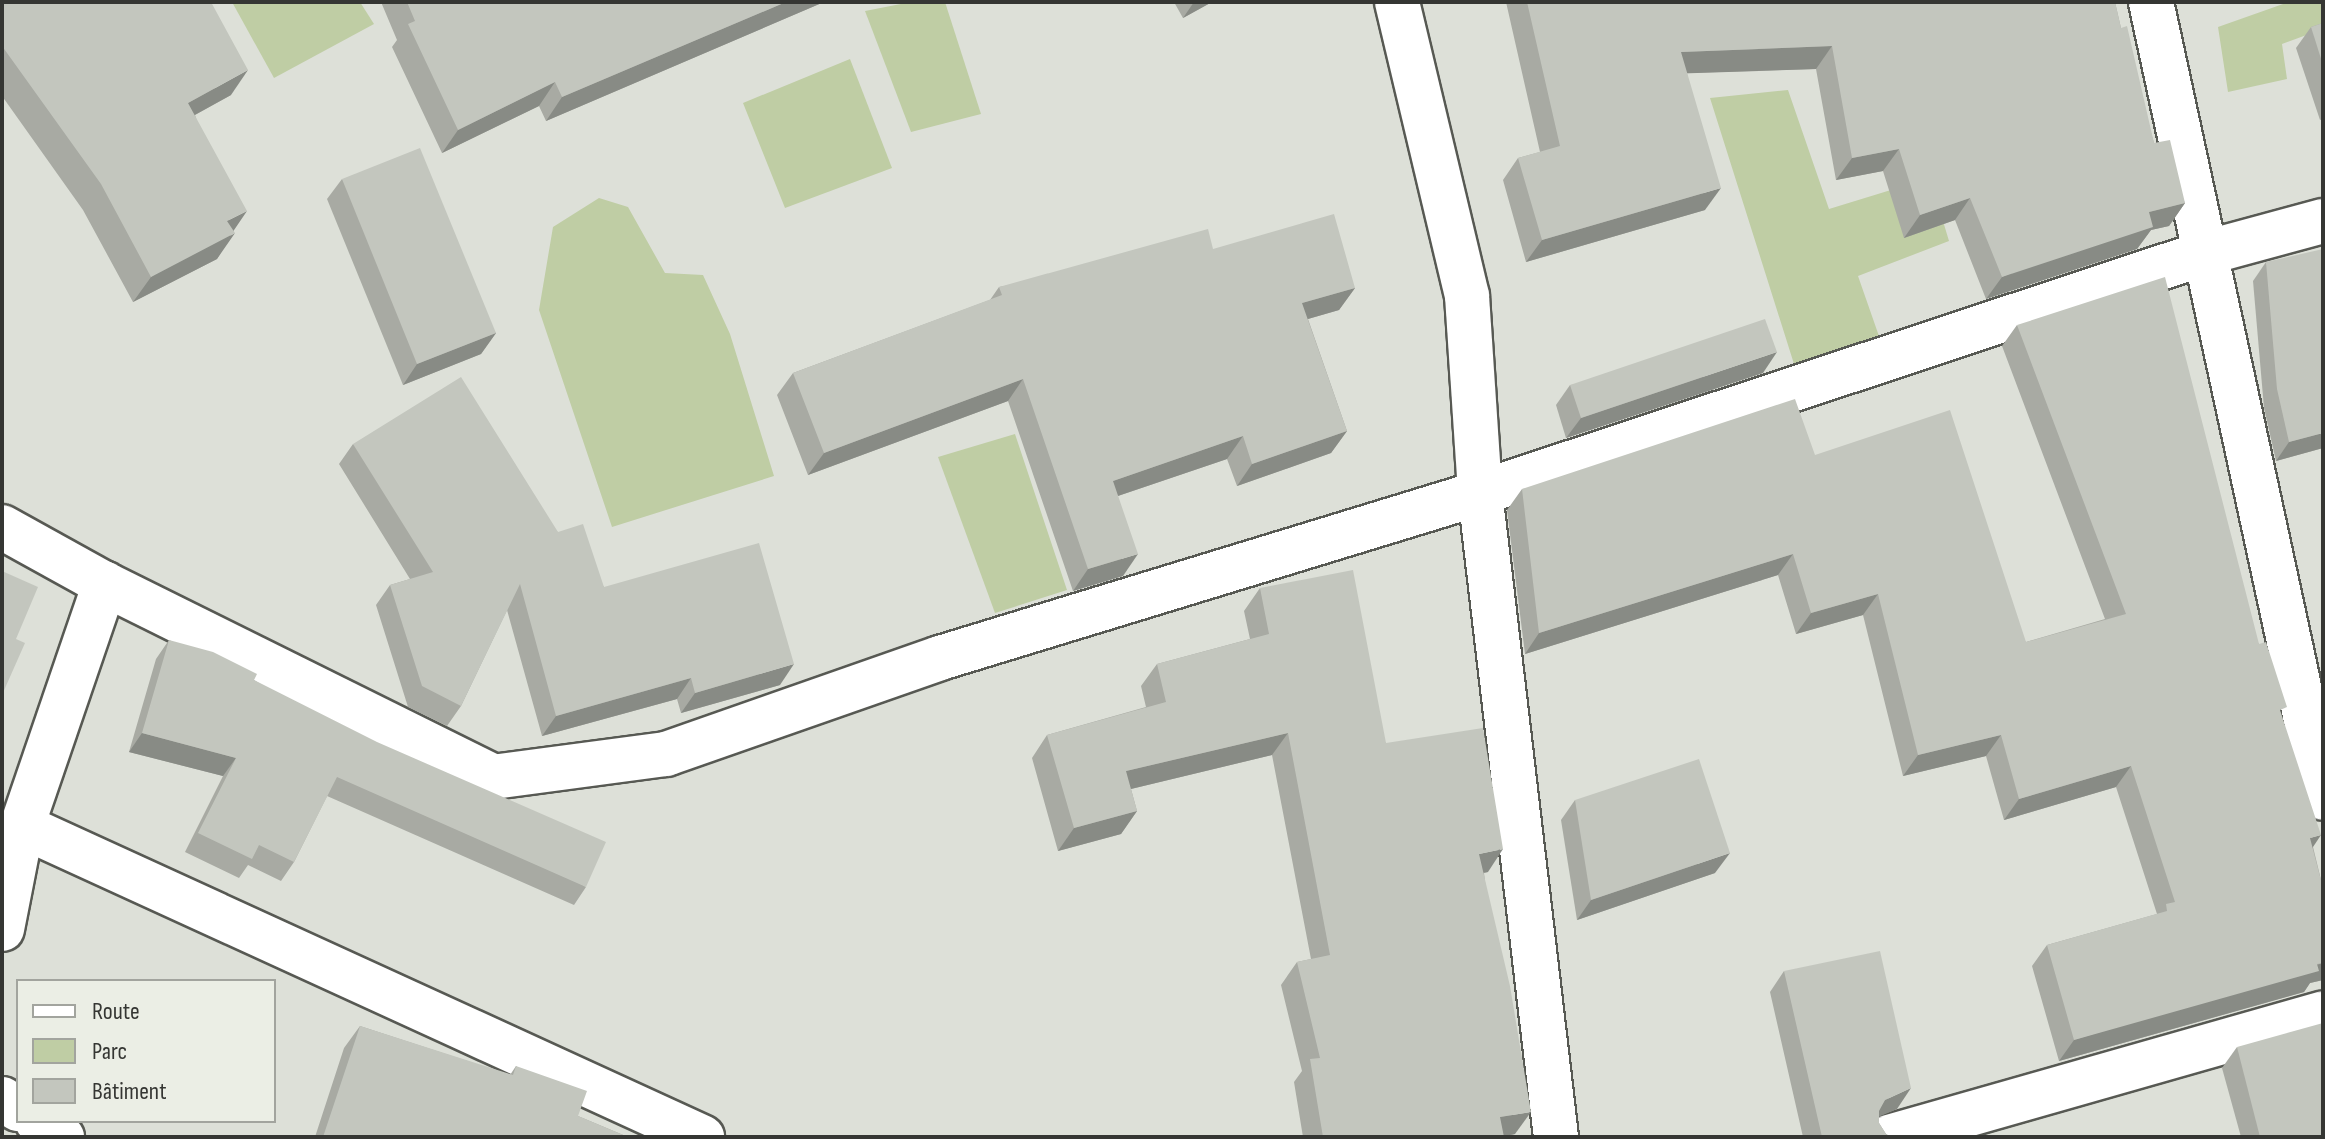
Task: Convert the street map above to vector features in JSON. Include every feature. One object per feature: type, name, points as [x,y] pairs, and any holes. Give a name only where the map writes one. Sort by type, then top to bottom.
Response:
[{"type":"street","points":[[1397,2],[1467,296],[1480,493],[1556,1137]]},
{"type":"street","points":[[2151,2],[2323,798]]},
{"type":"street","points":[[2,527],[105,584],[493,777],[666,754],[940,658],[1480,493],[2205,253],[2323,221]]},
{"type":"street","points":[[2,929],[22,826],[105,584]]},
{"type":"street","points":[[22,826],[702,1137]]},
{"type":"street","points":[[1889,1137],[2323,1013]]},
{"type":"street","points":[[40,1123],[62,1137]]},
{"type":"green space","points":[[232,2],[360,2],[374,24],[274,78]]},
{"type":"green space","points":[[911,2],[945,2],[981,114],[911,132],[865,11]]},
{"type":"green space","points":[[2289,2],[2323,2],[2323,29],[2282,44],[2287,79],[2228,92],[2218,27]]},
{"type":"green space","points":[[850,59],[892,168],[785,208],[743,103]]},
{"type":"green space","points":[[1788,90],[1829,209],[1930,178],[1949,241],[1858,276],[1880,339],[1794,364],[1710,98]]},
{"type":"green space","points":[[599,198],[628,207],[665,273],[703,275],[730,334],[774,476],[612,527],[539,310],[553,227]]},
{"type":"green space","points":[[1015,434],[1067,590],[995,613],[938,457]]},
{"type":"building","points":[[2,2],[211,2],[248,70],[188,103],[247,211],[227,221],[235,233],[151,277],[101,184],[2,46]]},
{"type":"building","points":[[407,2],[786,2],[562,97],[555,82],[458,130],[408,24],[415,21]]},
{"type":"building","points":[[1527,2],[2115,2],[2121,28],[2127,26],[2154,143],[2170,140],[2185,203],[2149,212],[2153,227],[2002,277],[1970,198],[1920,215],[1899,149],[1852,158],[1832,46],[1681,52],[1721,188],[1542,240],[1518,158],[1560,146]]},
{"type":"building","points":[[2323,23],[2323,65],[2311,27]]},
{"type":"building","points":[[420,148],[496,333],[417,364],[342,179]]},
{"type":"building","points":[[1334,214],[1355,288],[1302,303],[1347,431],[1252,464],[1243,436],[1113,481],[1138,554],[1088,569],[1023,379],[824,453],[793,373],[1002,295],[999,287],[1208,229],[1213,249]]},
{"type":"building","points":[[2323,249],[2323,433],[2289,442],[2277,389],[2266,262]]},
{"type":"building","points":[[2165,277],[2259,644],[2266,642],[2287,707],[2280,710],[2321,835],[2310,838],[2323,888],[2323,963],[2317,964],[2319,971],[2074,1040],[2047,945],[2167,911],[2166,904],[2175,902],[2131,766],[2019,799],[2001,735],[1918,755],[1878,594],[1811,613],[1793,554],[1539,633],[1522,489],[1795,399],[1815,455],[1950,410],[2026,642],[2126,614],[2017,325]]},
{"type":"building","points":[[1765,319],[1777,352],[1581,418],[1570,385]]},
{"type":"building","points":[[461,377],[558,532],[583,524],[604,587],[759,543],[794,664],[695,693],[691,678],[556,716],[520,584],[461,706],[422,686],[390,585],[433,572],[353,444]]},
{"type":"building","points":[[1353,570],[1386,743],[1483,728],[1503,849],[1479,854],[1510,986],[1531,1112],[1500,1117],[1504,1137],[1323,1137],[1310,1059],[1320,1058],[1297,962],[1330,955],[1288,733],[1126,771],[1137,811],[1074,828],[1047,735],[1166,702],[1157,664],[1269,634],[1260,588]]},
{"type":"building","points":[[2,571],[38,587],[16,639],[25,643],[2,695]]},
{"type":"building","points":[[169,640],[213,652],[257,674],[254,680],[377,742],[606,842],[586,887],[337,777],[294,862],[259,845],[252,859],[198,833],[236,758],[142,733]]},
{"type":"building","points":[[1699,759],[1730,853],[1591,900],[1575,800]]},
{"type":"building","points":[[1880,951],[1911,1088],[1885,1100],[1879,1111],[1879,1123],[1891,1137],[1822,1137],[1784,971]]},
{"type":"building","points":[[2323,1023],[2323,1137],[2260,1137],[2237,1047]]},
{"type":"building","points":[[360,1026],[513,1075],[516,1066],[587,1091],[578,1116],[628,1137],[323,1137]]}]
